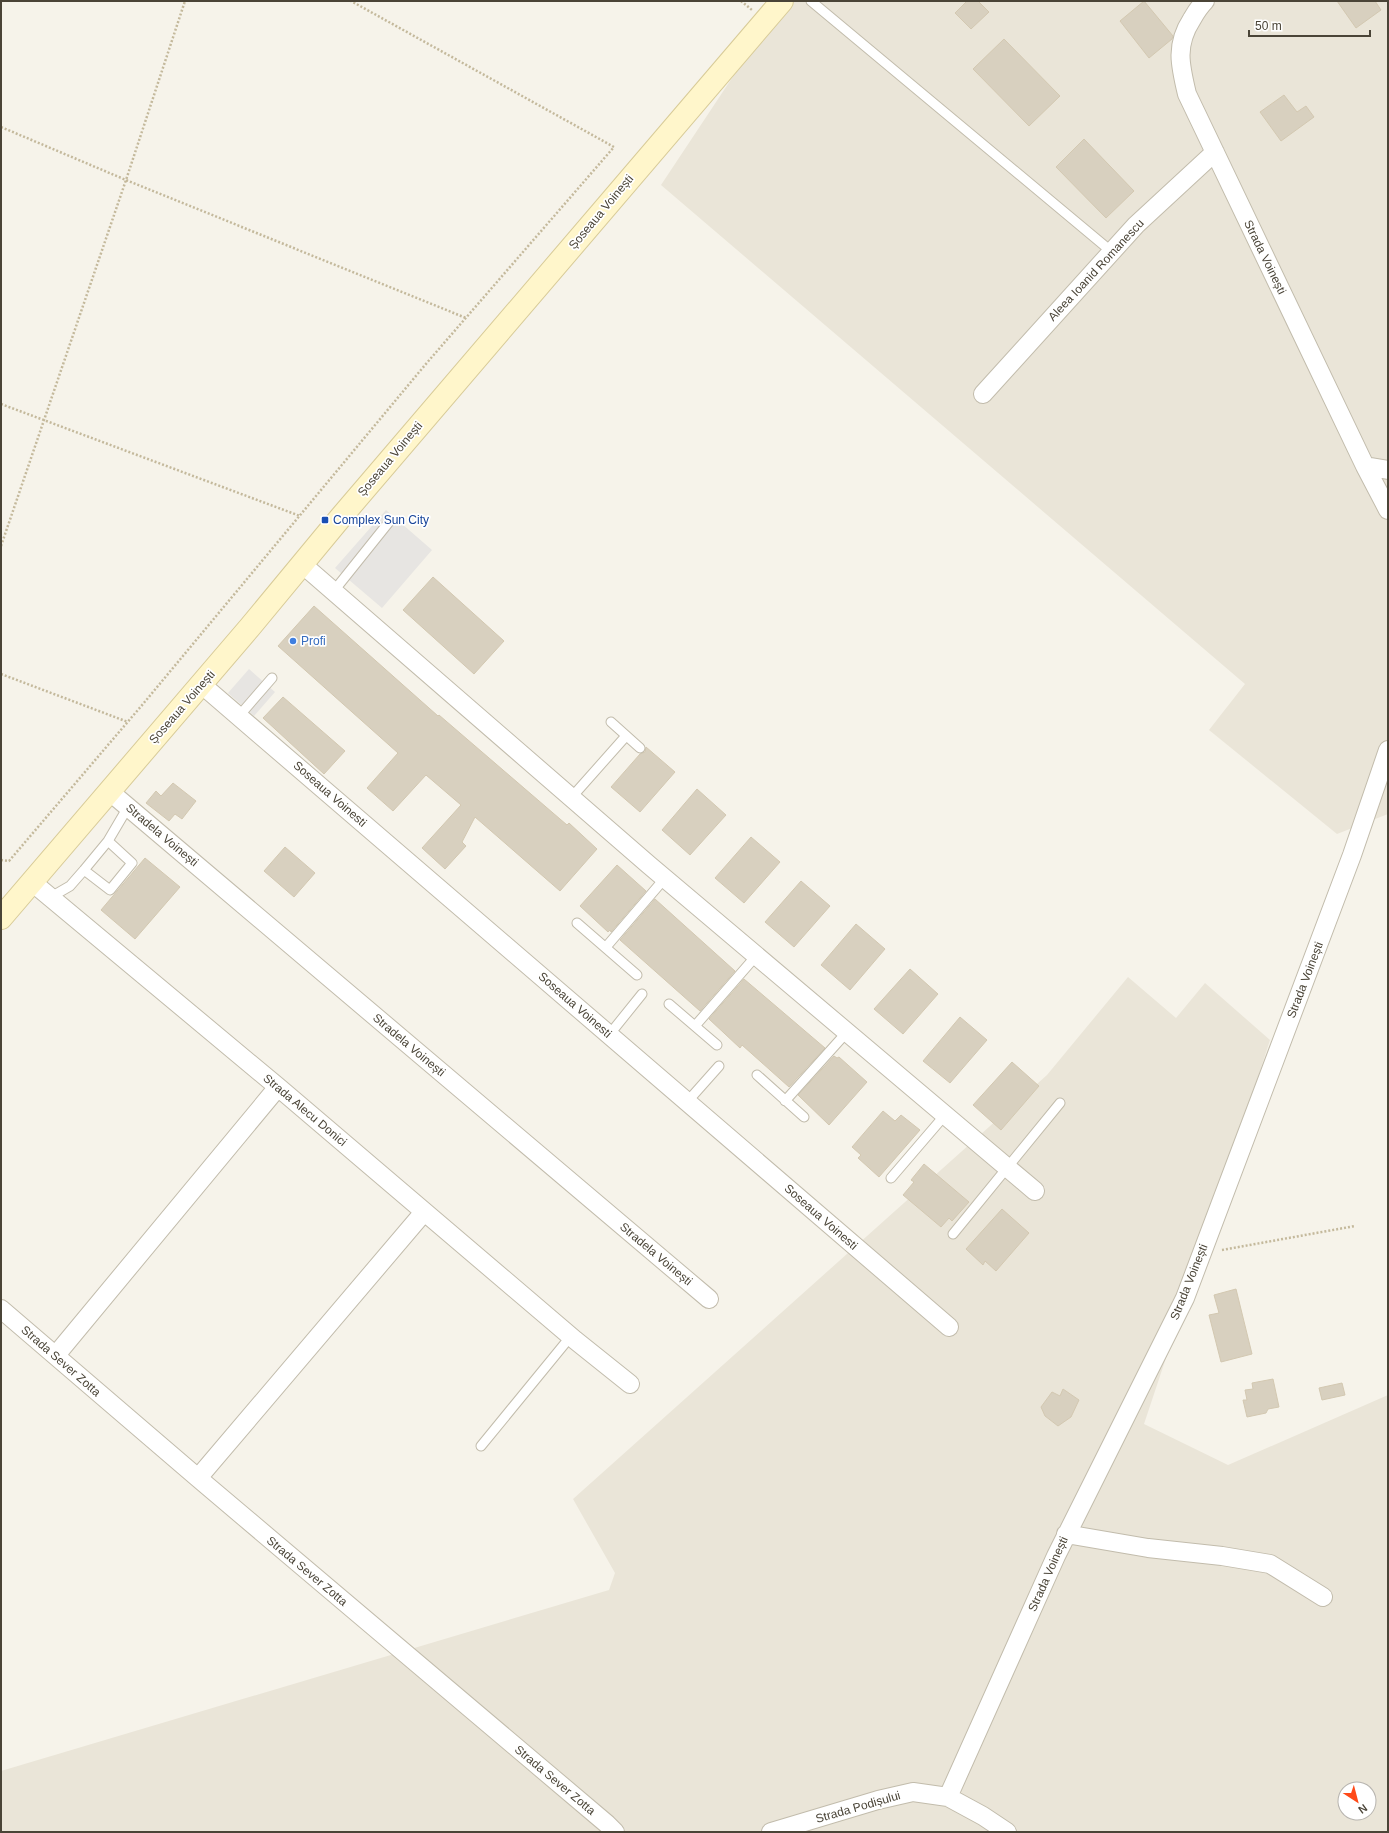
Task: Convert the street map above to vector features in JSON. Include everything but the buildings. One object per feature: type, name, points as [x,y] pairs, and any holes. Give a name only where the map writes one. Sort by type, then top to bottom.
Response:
[{"type":"main road","name":"Șoseaua Voinești","points":[[1,918],[782,1]]},
{"type":"street","name":"Strada Voinești","points":[[1205,1],[1186,28],[1180,48],[1181,71],[1187,94],[1365,466],[1388,510]]},
{"type":"street","name":"Aleea Ioanid Romanescu","points":[[983,394],[1136,225],[1215,152]]},
{"type":"street","points":[[1365,466],[1388,470]]},
{"type":"street","points":[[302,564],[571,798],[1035,1191]]},
{"type":"street","name":"Soseaua Voinesti","points":[[201,684],[949,1327]]},
{"type":"street","name":"Strada Voinești","points":[[948,1797],[1066,1534],[1185,1298],[1352,855],[1388,750]]},
{"type":"street","name":"Stradela Voinești","points":[[109,791],[709,1299]]},
{"type":"street","name":"Strada Alecu Donici","points":[[32,882],[278,1087],[573,1338],[630,1384]]},
{"type":"street","points":[[56,1356],[278,1087]]},
{"type":"street","points":[[198,1478],[424,1212]]},
{"type":"street","name":"Strada Sever Zotta","points":[[1,1309],[615,1832]]},
{"type":"street","points":[[1066,1534],[1148,1548],[1222,1556],[1270,1564],[1323,1597]]},
{"type":"street","name":"Strada Podișului","points":[[772,1832],[878,1800],[913,1792],[948,1797],[983,1816],[1007,1832]]},
{"type":"lane","points":[[811,1],[1112,252]]},
{"type":"lane","points":[[333,592],[390,522]]},
{"type":"lane","points":[[239,716],[272,678]]},
{"type":"lane","points":[[611,722],[640,748]]},
{"type":"lane","points":[[571,798],[626,736]]},
{"type":"lane","points":[[51,897],[70,886],[84,870],[108,841],[128,807]]},
{"type":"lane","points":[[84,870],[110,890],[132,863],[108,841]]},
{"type":"lane","points":[[606,947],[665,878]]},
{"type":"lane","points":[[577,923],[638,975]]},
{"type":"lane","points":[[695,1026],[756,956]]},
{"type":"lane","points":[[609,1035],[642,994]]},
{"type":"lane","points":[[669,1004],[717,1045]]},
{"type":"lane","points":[[785,1101],[847,1032]]},
{"type":"lane","points":[[687,1102],[719,1066]]},
{"type":"lane","points":[[757,1076],[804,1117]]},
{"type":"lane","points":[[953,1234],[1060,1103]]},
{"type":"lane","points":[[891,1178],[945,1115]]},
{"type":"lane","points":[[481,1446],[573,1338]]},
{"type":"path","points":[[1,546],[186,1]]},
{"type":"path","points":[[1,860],[9,861],[128,722],[466,318],[614,147],[352,1]]},
{"type":"path","points":[[1,127],[126,180],[466,318]]},
{"type":"path","points":[[1,404],[300,516]]},
{"type":"path","points":[[1,674],[128,722]]},
{"type":"path","points":[[1201,1253],[1355,1226]]},
{"type":"shaded area","points":[[783,1],[1388,1],[1388,814],[1337,834],[1209,730],[1245,684],[661,185]]},
{"type":"shaded area","points":[[386,510],[432,550],[382,608],[335,568]]},
{"type":"shaded area","points":[[249,669],[275,692],[254,716],[228,693]]},
{"type":"shaded area","points":[[1128,977],[1176,1018],[1205,983],[1270,1040],[1144,1424],[1228,1465],[1388,1395],[1388,1832],[1,1832],[1,1771],[609,1590],[615,1573],[573,1499],[1047,1075]]},
{"type":"place","name":"Complex Sun City","points":[[325,520]]},
{"type":"place","name":"Profi","points":[[293,641]]}]
